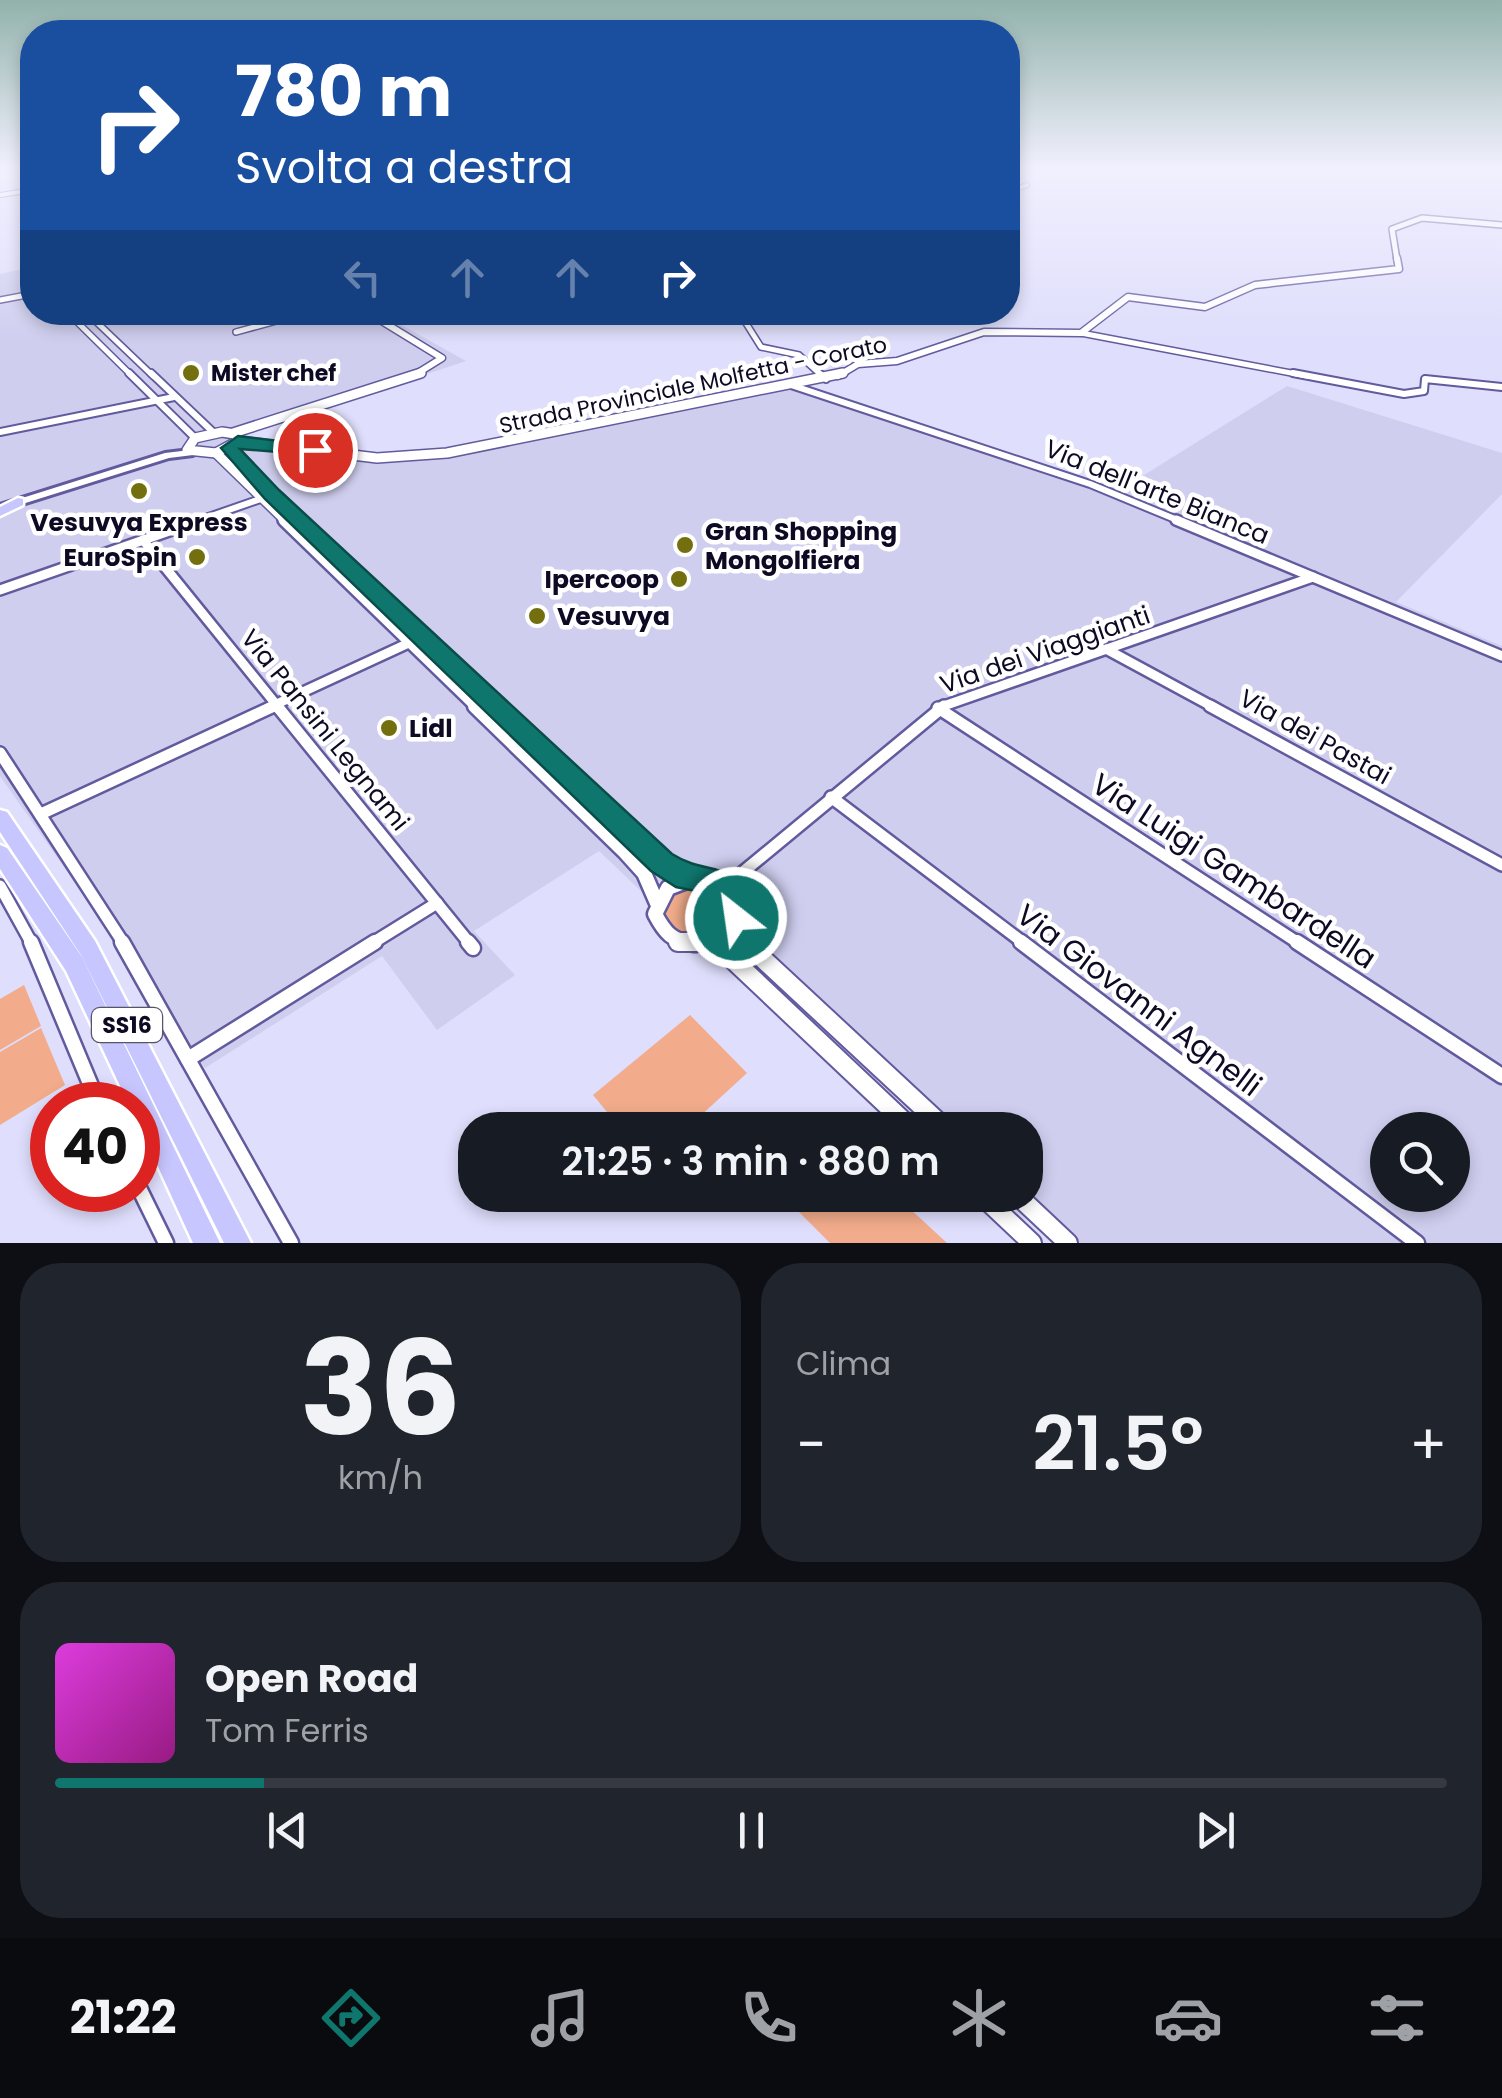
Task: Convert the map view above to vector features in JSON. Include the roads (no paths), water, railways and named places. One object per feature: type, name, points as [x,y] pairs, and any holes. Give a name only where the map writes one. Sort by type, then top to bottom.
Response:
[{"type":"highway","points":[[0,508],[18,502]]},
{"type":"highway","name":"SS16","points":[[0,817],[88,948],[238,1243]]},
{"type":"highway","name":"SS16","points":[[0,853],[74,964],[207,1243]]},
{"type":"main road","points":[[0,508],[191,445]]},
{"type":"main road","points":[[18,502],[167,454]]},
{"type":"street","points":[[1081,333],[1128,298],[1204,307],[1255,285],[1399,268],[1392,229],[1399,226]]},
{"type":"street","points":[[81,325],[155,398],[191,445],[216,453],[267,496],[640,843],[686,878]]},
{"type":"street","points":[[99,325],[213,432],[191,445]]},
{"type":"street","points":[[236,332],[261,325]]},
{"type":"street","points":[[216,453],[234,441],[421,374],[442,358],[436,350],[391,325]]},
{"type":"street","points":[[747,325],[759,345],[802,357],[826,378]]},
{"type":"street","name":"Strada Provinciale Molfetta - Corato","points":[[213,432],[234,441],[377,458],[447,453],[826,378],[858,364],[897,361],[952,340],[994,331],[1081,333]]},
{"type":"street","points":[[1081,333],[1404,394],[1424,392],[1424,379],[1440,378],[1502,388]]},
{"type":"street","name":"Via dell'arte Bianca","points":[[791,384],[1090,484],[1502,656]]},
{"type":"street","points":[[0,429],[172,395]]},
{"type":"street","points":[[234,441],[267,496],[644,873],[657,903],[658,925],[675,941],[688,945],[714,942],[736,918],[738,906],[726,886],[707,878],[686,878],[668,888],[657,903]]},
{"type":"street","points":[[0,590],[267,496]]},
{"type":"street","name":"Via Pansini Legnami","points":[[143,540],[473,948]]},
{"type":"street","name":"Via dei Viaggianti","points":[[726,886],[938,708],[1313,576]]},
{"type":"street","points":[[43,813],[411,642]]},
{"type":"street","name":"Via dei Pastai","points":[[1106,649],[1502,865]]},
{"type":"street","name":"Via Luigi Gambardella","points":[[938,708],[1502,1076]]},
{"type":"street","points":[[0,753],[43,813],[188,1059],[290,1243]]},
{"type":"street","name":"Via Giovanni Agnelli","points":[[831,796],[1417,1243]]},
{"type":"street","points":[[0,886],[44,966],[89,1082]]},
{"type":"street","points":[[188,1059],[437,903]]},
{"type":"street","points":[[736,918],[762,958],[928,1112]]},
{"type":"street","points":[[714,942],[895,1112]]},
{"type":"street","points":[[151,1212],[166,1243]]},
{"type":"street","points":[[1000,1212],[1032,1243]]},
{"type":"street","points":[[1035,1212],[1068,1243]]},
{"type":"place","name":"Mister chef","points":[[191,373]]},
{"type":"place","name":"Vesuvya Express","points":[[139,491]]},
{"type":"place","name":"Gran Shopping Mongolfiera","points":[[685,545]]},
{"type":"place","name":"EuroSpin","points":[[197,557]]},
{"type":"place","name":"Ipercoop","points":[[679,579]]},
{"type":"place","name":"Vesuvya","points":[[537,616]]},
{"type":"place","name":"Lidl","points":[[389,728]]}]
